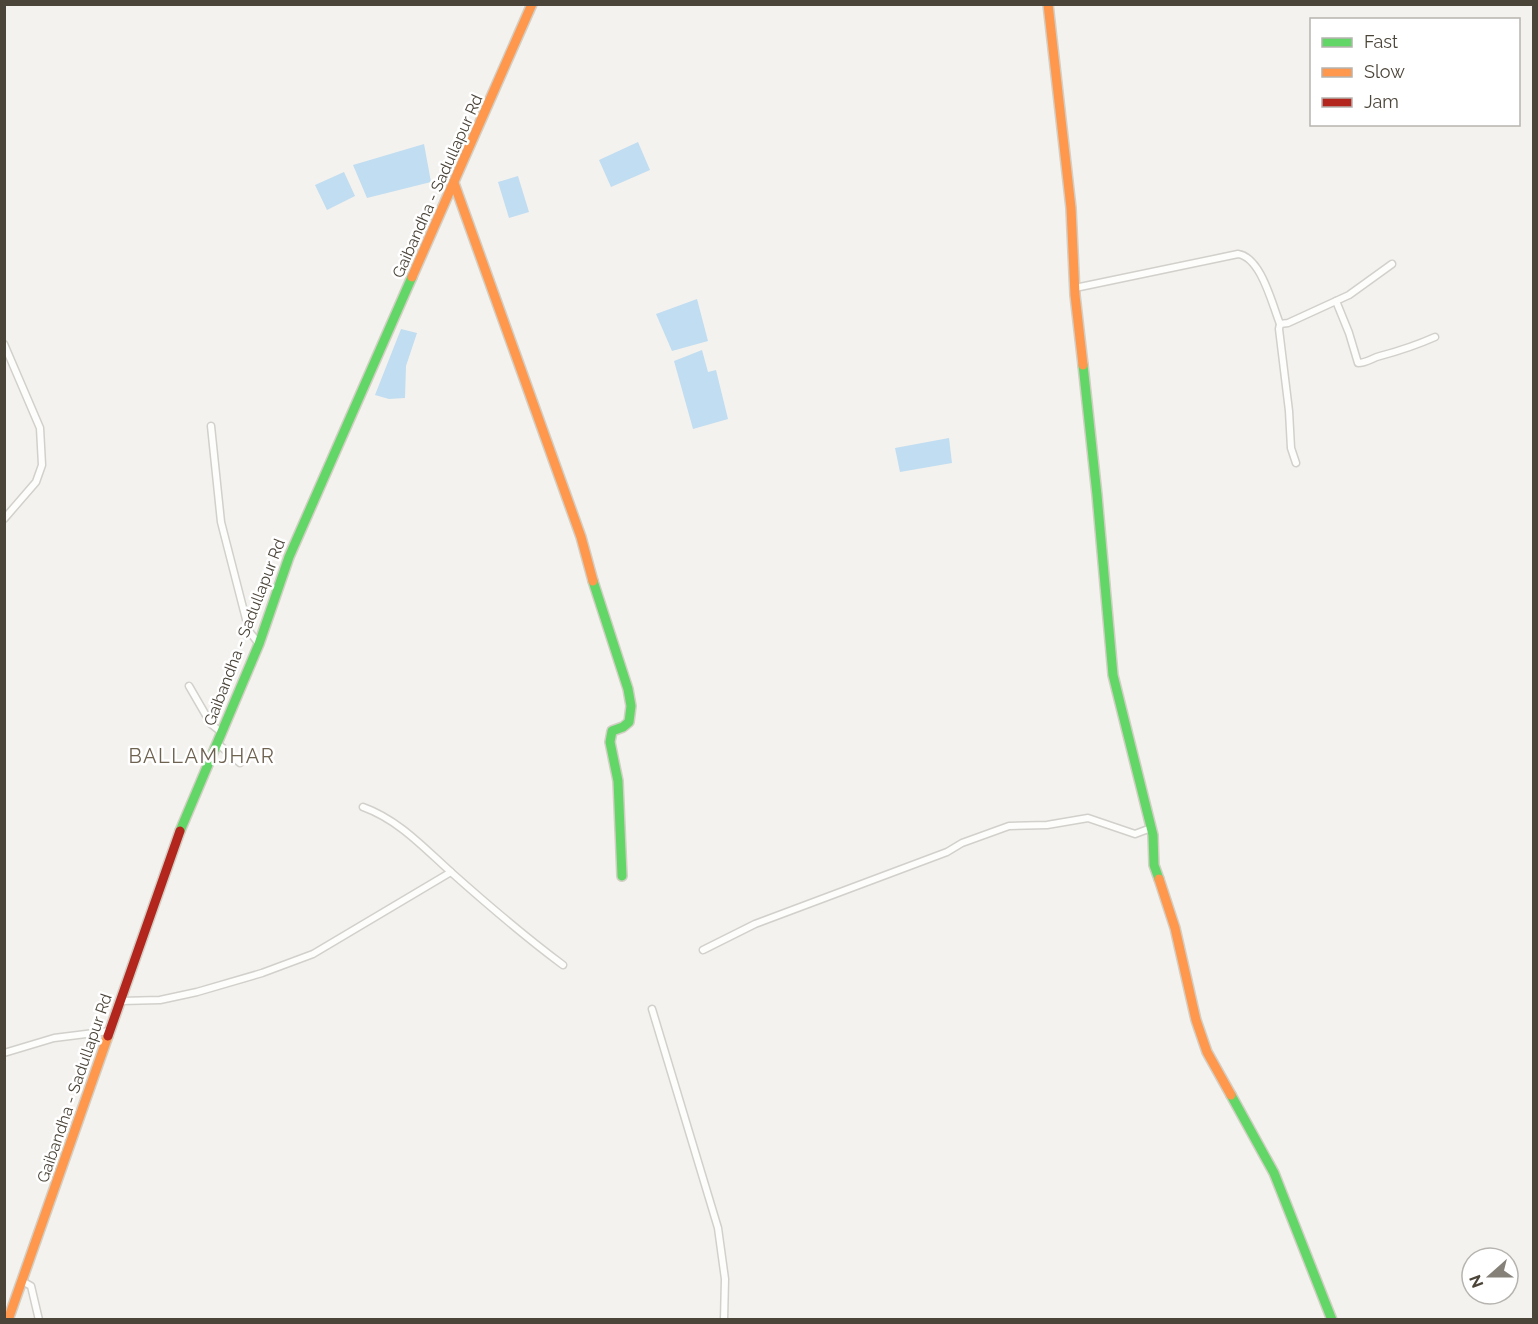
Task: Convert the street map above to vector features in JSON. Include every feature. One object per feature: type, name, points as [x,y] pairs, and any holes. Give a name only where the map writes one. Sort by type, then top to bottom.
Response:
[{"type":"street","name":"Gaibandha - Sadullapur Rd","points":[[8,1320],[182,826],[259,644],[289,557],[532,4]]},
{"type":"street","points":[[1048,4],[1070,197],[1075,288],[1090,442],[1098,495],[1113,675],[1151,828],[1154,865],[1175,928],[1196,1020],[1207,1052],[1274,1173],[1332,1320]]},
{"type":"street","points":[[454,183],[566,492],[597,597],[628,689],[631,706],[629,722],[612,732],[609,742],[618,781],[622,876]]},
{"type":"street","points":[[1075,288],[1221,256],[1244,255],[1256,264],[1280,324],[1291,448],[1296,463]]},
{"type":"street","points":[[1280,324],[1288,323],[1349,295],[1392,264]]},
{"type":"street","points":[[1336,301],[1352,338],[1358,363],[1365,363],[1378,356],[1395,353],[1436,337]]},
{"type":"street","points":[[4,344],[40,428],[42,465],[36,482],[4,519]]},
{"type":"street","points":[[211,426],[221,522],[249,631],[259,644]]},
{"type":"street","points":[[189,686],[211,724],[221,732]]},
{"type":"street","points":[[217,743],[240,763]]},
{"type":"street","points":[[363,807],[375,811],[408,832],[520,933],[563,965]]},
{"type":"street","points":[[703,950],[755,924],[947,852],[962,843],[1009,826],[1047,825],[1088,818],[1135,834],[1151,828]]},
{"type":"street","points":[[121,1001],[160,1000],[197,992],[262,973],[313,954],[451,872]]},
{"type":"street","points":[[652,1009],[718,1228],[725,1279],[724,1320]]},
{"type":"street","points":[[4,1053],[54,1038],[110,1031]]},
{"type":"street","points":[[22,1281],[31,1286],[39,1320]]},
{"type":"water","points":[[638,142],[650,170],[611,187],[599,160]]},
{"type":"water","points":[[424,144],[431,182],[367,198],[353,165]]},
{"type":"water","points":[[344,172],[355,196],[327,210],[315,185]]},
{"type":"water","points":[[518,176],[529,212],[509,218],[498,182]]},
{"type":"water","points":[[697,299],[708,341],[672,351],[656,314]]},
{"type":"water","points":[[401,329],[417,333],[406,366],[405,398],[389,399],[375,395]]},
{"type":"water","points":[[702,350],[708,372],[716,370],[728,419],[693,429],[674,361]]},
{"type":"water","points":[[949,438],[952,463],[900,472],[895,448]]},
{"type":"traffic: fast","points":[[180,831],[259,644],[289,557],[412,277]]},
{"type":"traffic: fast","points":[[1083,365],[1113,675],[1153,835],[1154,865],[1159,879]]},
{"type":"traffic: fast","points":[[593,581],[628,689],[631,706],[629,722],[612,731],[610,742],[618,781],[622,876]]},
{"type":"traffic: fast","points":[[1231,1095],[1274,1173],[1332,1320]]},
{"type":"traffic: slow","points":[[412,277],[532,4]]},
{"type":"traffic: slow","points":[[1048,4],[1071,208],[1075,295],[1083,365]]},
{"type":"traffic: slow","points":[[454,183],[581,537],[593,581]]},
{"type":"traffic: slow","points":[[1159,879],[1175,928],[1196,1020],[1207,1052],[1231,1095]]},
{"type":"traffic: slow","points":[[8,1320],[108,1036]]},
{"type":"traffic: jam","points":[[108,1036],[180,831]]},
{"type":"district","name":"BALLAMJHAR","points":[[202,756]]}]
